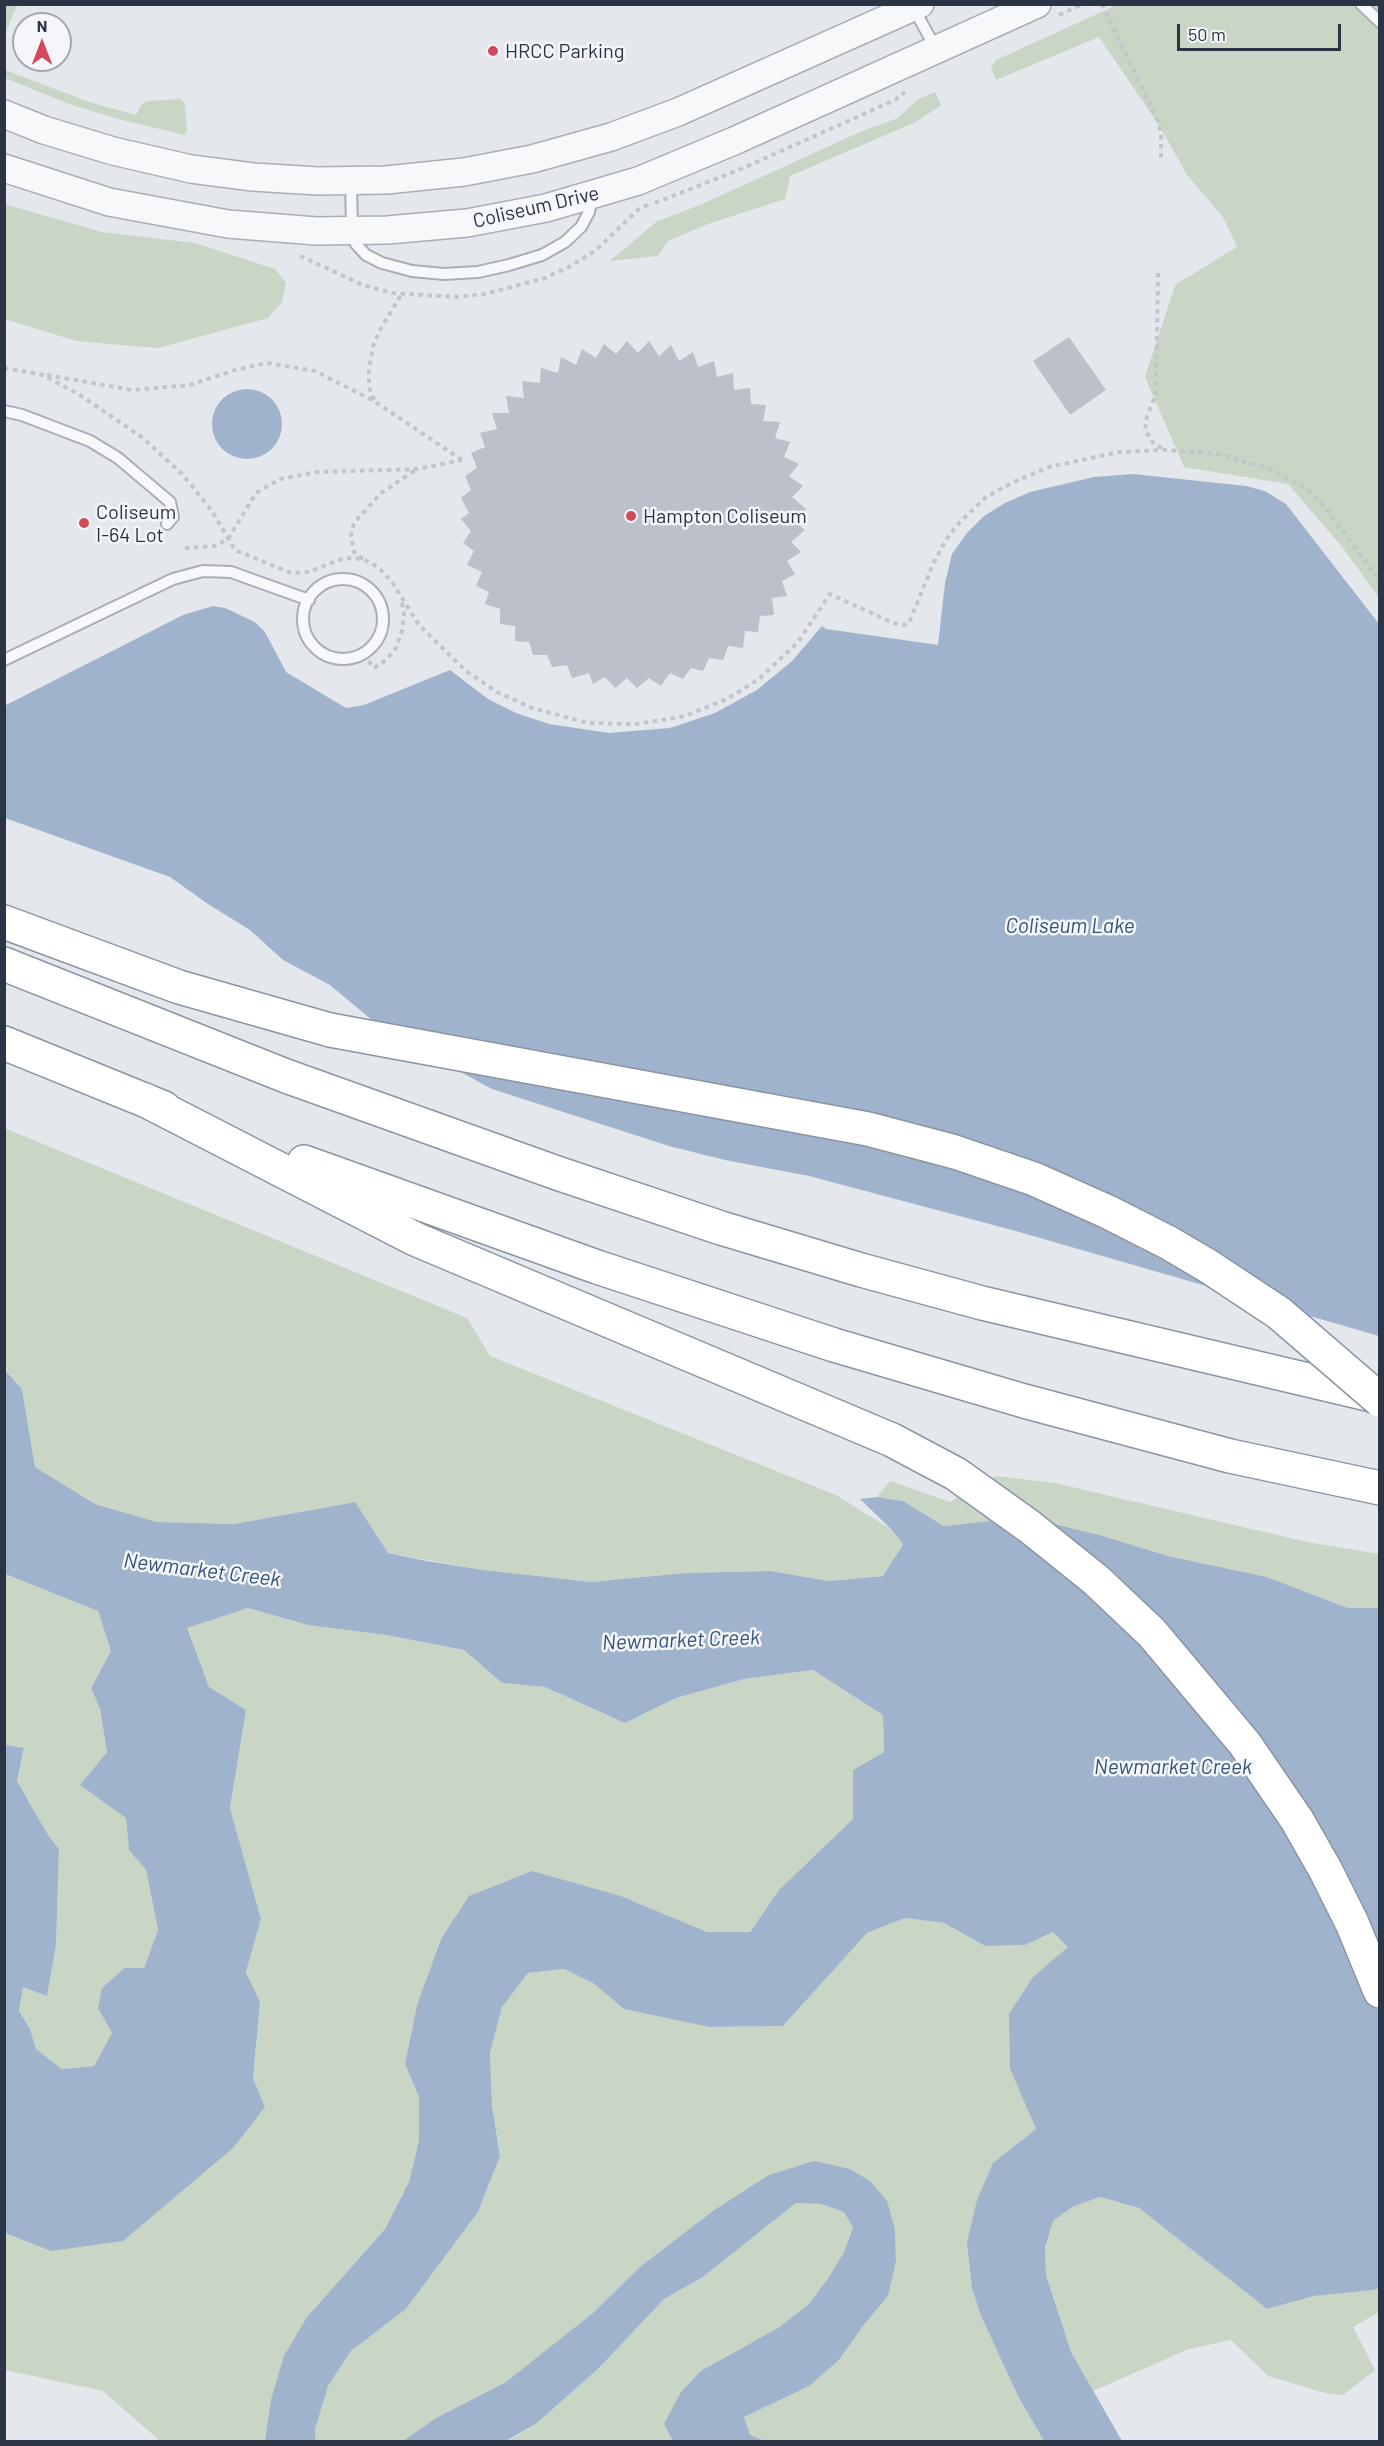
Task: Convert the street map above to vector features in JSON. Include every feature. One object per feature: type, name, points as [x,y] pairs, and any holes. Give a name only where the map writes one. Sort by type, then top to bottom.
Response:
[{"type":"highway","points":[[4,922],[179,987],[330,1030],[868,1129],[955,1152],[1034,1179],[1169,1242],[1208,1266],[1279,1313],[1380,1398]]},
{"type":"highway","points":[[4,964],[286,1076],[557,1173],[721,1228],[982,1303],[1380,1398]]},
{"type":"highway","points":[[4,1043],[310,1165],[597,1268],[834,1345],[1024,1401],[1230,1455],[1380,1488]]},
{"type":"highway","points":[[145,1100],[415,1239],[892,1440],[956,1474],[1030,1527],[1096,1580],[1152,1633],[1245,1744],[1296,1820],[1326,1871],[1352,1923],[1380,1991]]},
{"type":"street","name":"Coliseum Drive","points":[[4,168],[81,194],[157,213],[238,225],[316,231],[387,230],[467,223],[546,208],[638,181],[734,141],[1037,4]]},
{"type":"street","points":[[4,114],[44,130],[113,151],[191,169],[253,177],[318,181],[386,180],[464,172],[532,159],[611,137],[678,112],[915,6]]},
{"type":"lane","points":[[1361,4],[1380,22]]},
{"type":"lane","points":[[915,6],[936,50]]},
{"type":"lane","points":[[351,180],[352,230],[356,244],[366,255],[382,263],[412,271],[433,273],[478,272],[509,266],[542,255],[564,242],[585,220],[590,212],[592,196]]},
{"type":"lane","points":[[4,411],[45,423],[90,441],[118,458],[170,502],[172,517],[167,524]]},
{"type":"lane","points":[[4,660],[173,579],[203,571],[231,572],[309,600]]},
{"type":"lane","points":[[338,580],[362,584],[372,591],[379,601],[383,613],[383,625],[373,646],[363,654],[338,659],[315,648],[308,637],[304,625],[304,612],[316,590],[327,583],[338,580]]},
{"type":"path","points":[[1102,4],[1158,121],[1161,134],[1161,161]]},
{"type":"path","points":[[1158,273],[1156,394],[1147,416],[1146,430],[1154,444],[1166,450]]},
{"type":"path","points":[[374,401],[369,387],[373,346],[402,293]]},
{"type":"path","points":[[4,368],[132,390],[190,385],[235,370],[267,363],[315,371],[374,401],[462,460],[418,469],[317,472],[280,479],[256,493],[228,539],[216,546],[185,548]]},
{"type":"path","points":[[43,375],[80,395],[143,438],[182,474],[212,511],[235,550],[291,573],[308,572],[344,558],[363,559]]},
{"type":"path","points":[[418,469],[381,493],[354,523],[351,536],[354,552],[378,567],[392,582],[419,625],[466,671],[497,692],[532,708],[588,723],[635,724],[663,720],[685,716],[727,699],[759,679],[798,642],[830,594],[893,623],[904,625],[909,623],[933,564],[947,538],[986,497],[1049,467],[1119,452],[1166,450],[1219,454],[1270,469],[1296,482],[1321,502],[1380,581]]},
{"type":"path","points":[[363,654],[374,668],[386,660],[396,648],[402,631],[404,613],[400,596]]},
{"type":"green space","points":[[4,5],[17,5],[12,12],[5,34]]},
{"type":"green space","points":[[1117,5],[1379,5],[1379,598],[1343,548],[1288,484],[1184,467],[1145,377],[1175,285],[1237,247],[1223,217],[1187,175],[1160,127],[1099,37],[996,80],[991,68],[996,60]]},
{"type":"green space","points":[[5,70],[89,102],[136,115],[141,105],[147,101],[181,99],[185,105],[187,130],[185,135],[118,119],[69,104],[5,78]]},
{"type":"green space","points":[[935,92],[941,105],[916,122],[790,176],[785,199],[708,224],[668,241],[658,256],[610,261],[656,222],[702,204],[860,132],[898,118],[918,99]]},
{"type":"green space","points":[[4,204],[102,232],[195,243],[275,269],[286,283],[282,302],[268,318],[158,348],[76,341],[5,319]]},
{"type":"green space","points":[[4,1128],[467,1318],[490,1356],[836,1495],[892,1530],[903,1543],[883,1576],[829,1581],[772,1571],[685,1573],[591,1582],[484,1570],[388,1553],[354,1502],[234,1524],[157,1522],[95,1504],[35,1467],[22,1389],[5,1369]]},
{"type":"green space","points":[[996,1476],[1055,1483],[1307,1542],[1379,1554],[1379,1608],[1348,1608],[1267,1577],[1168,1556],[1103,1536],[1026,1517],[944,1526],[903,1501],[877,1497],[890,1481],[950,1502]]},
{"type":"green space","points":[[4,1574],[98,1611],[111,1651],[91,1688],[100,1709],[107,1752],[80,1785],[126,1817],[129,1850],[146,1870],[158,1930],[144,1968],[98,2008],[113,2033],[94,2066],[62,2069],[36,2049],[30,2029],[19,2011],[23,1987],[47,1995],[56,1945],[59,1849],[48,1835],[17,1781],[24,1749],[5,1745]]},
{"type":"green space","points":[[248,1608],[308,1625],[386,1635],[464,1650],[502,1683],[545,1687],[625,1723],[676,1698],[744,1679],[813,1670],[883,1715],[884,1752],[853,1770],[854,1819],[779,1890],[750,1932],[707,1932],[621,1896],[441,1939],[417,2005],[405,2064],[419,2097],[419,2140],[409,2182],[385,2229],[307,2317],[265,2441],[160,2441],[103,2391],[5,2370],[4,2233],[51,2251],[265,2107],[253,2078],[260,2002],[246,1972],[261,1919],[230,1808],[246,1710],[209,1687],[186,1628]]},
{"type":"green space","points":[[905,1918],[944,1923],[985,1946],[1025,1945],[1053,1932],[1069,1948],[1033,1977],[1010,2069],[1036,2129],[993,2163],[981,2316],[1019,2398],[1044,2441],[765,2442],[750,2435],[744,2417],[776,2401],[863,2326],[888,2296],[896,2262],[895,2229],[850,2169],[640,2267],[594,2312],[506,2382],[436,2418],[403,2441],[316,2441],[315,2430],[328,2386],[351,2351],[406,2309],[478,2212],[500,2156],[492,2106],[490,2053],[502,2007],[528,1973],[564,1969],[593,1983],[624,2009],[709,2027],[783,2026],[867,1933]]},
{"type":"green space","points":[[1100,2197],[1139,2208],[1267,2309],[1314,2296],[1379,2288],[1379,2312],[1353,2327],[1375,2370],[1343,2395],[1325,2393],[1268,2376],[1231,2340],[1189,2349],[1093,2391],[1070,2350],[1046,2275],[1045,2248],[1053,2221],[1072,2207]]},
{"type":"green space","points":[[796,2203],[821,2204],[844,2212],[853,2228],[843,2254],[808,2305],[778,2328],[742,2350],[664,2424],[673,2441],[506,2442],[537,2423],[598,2369],[664,2299],[703,2277]]},
{"type":"water","points":[[247,389],[260,392],[272,399],[279,411],[282,424],[279,437],[272,449],[260,456],[247,459],[234,456],[222,449],[215,437],[212,424],[215,411],[222,399],[234,392]]},
{"type":"water","name":"Coliseum Lake","points":[[1133,474],[1246,486],[1265,491],[1286,504],[1379,624],[1379,1336],[1016,1231],[809,1176],[725,1160],[669,1146],[492,1089],[385,1031],[330,985],[283,960],[250,930],[170,877],[5,818],[4,706],[183,615],[213,606],[225,608],[255,622],[265,632],[286,672],[346,708],[364,705],[450,670],[488,699],[516,713],[549,724],[609,733],[670,728],[715,713],[757,690],[792,661],[822,626],[826,629],[938,645],[945,583],[952,554],[967,533],[984,516],[1005,503],[1030,492],[1094,477]]},
{"type":"water","name":"Newmarket Creek","points":[[4,1369],[22,1389],[35,1467],[95,1504],[157,1522],[234,1524],[355,1502],[388,1553],[427,1561],[591,1582],[685,1573],[771,1571],[829,1581],[883,1576],[903,1544],[860,1499],[877,1497],[903,1501],[944,1526],[1026,1517],[1103,1536],[1168,1556],[1267,1577],[1348,1608],[1379,1608],[1379,2288],[1314,2296],[1267,2309],[1139,2208],[1100,2197],[1072,2207],[1053,2221],[1045,2248],[1046,2275],[1071,2352],[1122,2441],[1044,2441],[1019,2398],[981,2316],[972,2288],[967,2242],[977,2200],[993,2163],[1036,2129],[1010,2069],[1009,2014],[1033,1977],[1068,1947],[1053,1932],[1025,1945],[985,1946],[944,1923],[905,1918],[867,1933],[783,2026],[709,2027],[624,2009],[593,1983],[564,1969],[528,1973],[502,2007],[490,2053],[492,2106],[500,2156],[478,2212],[406,2309],[351,2351],[328,2386],[315,2430],[316,2441],[265,2441],[271,2400],[284,2356],[307,2317],[385,2229],[409,2182],[419,2140],[419,2097],[405,2064],[417,2005],[441,1939],[469,1896],[532,1871],[621,1896],[707,1932],[750,1932],[779,1890],[853,1819],[853,1770],[884,1752],[883,1715],[813,1670],[744,1679],[676,1698],[625,1723],[545,1687],[502,1683],[464,1650],[386,1635],[308,1625],[248,1608],[187,1628],[209,1687],[246,1710],[230,1808],[261,1919],[246,1972],[260,2002],[253,2078],[265,2107],[233,2148],[123,2241],[51,2251],[5,2233],[5,1745],[24,1748],[17,1781],[48,1835],[59,1849],[56,1945],[47,1996],[23,1987],[19,2011],[30,2029],[36,2049],[62,2069],[94,2066],[112,2033],[98,2008],[102,1988],[125,1968],[144,1968],[158,1930],[146,1870],[129,1850],[126,1818],[80,1785],[107,1752],[100,1709],[91,1688],[111,1651],[98,1611],[5,1574]]},
{"type":"water","points":[[814,2161],[850,2169],[870,2181],[887,2201],[895,2229],[896,2262],[888,2296],[838,2361],[809,2386],[744,2417],[750,2435],[765,2441],[673,2441],[664,2424],[681,2392],[701,2371],[778,2328],[808,2305],[829,2277],[843,2254],[853,2228],[844,2212],[821,2204],[796,2203],[703,2277],[664,2299],[598,2369],[537,2423],[506,2441],[403,2441],[436,2418],[506,2382],[594,2312],[640,2267],[713,2211],[769,2175]]},
{"type":"building","points":[[1069,337],[1106,390],[1070,415],[1033,361]]},
{"type":"building","name":"Hampton Coliseum","points":[[627,341],[638,353],[649,341],[659,356],[671,345],[679,361],[693,352],[698,367],[714,361],[717,377],[733,373],[734,390],[750,388],[751,404],[766,405],[763,421],[780,422],[775,438],[790,442],[784,457],[799,464],[789,476],[803,486],[792,497],[806,509],[793,520],[805,530],[791,542],[801,552],[787,561],[795,574],[782,581],[787,596],[772,598],[774,615],[760,616],[758,632],[745,631],[743,648],[728,646],[723,660],[709,658],[703,671],[691,668],[683,679],[670,673],[661,686],[649,678],[637,688],[627,678],[615,688],[605,677],[593,684],[589,673],[572,678],[567,665],[552,667],[547,655],[533,655],[529,642],[515,641],[515,626],[500,624],[500,609],[485,604],[489,592],[476,586],[482,572],[467,565],[474,551],[463,543],[471,531],[461,519],[469,513],[461,498],[471,490],[465,476],[477,468],[471,453],[485,447],[480,433],[497,429],[492,413],[509,413],[506,396],[524,398],[522,381],[540,383],[541,368],[558,373],[561,357],[576,365],[582,349],[596,358],[604,344],[616,354]]},
{"type":"place","name":"HRCC Parking","points":[[493,51]]},
{"type":"place","name":"Hampton Coliseum","points":[[631,516]]},
{"type":"place","name":"Coliseum I-64 Lot","points":[[84,523]]}]
